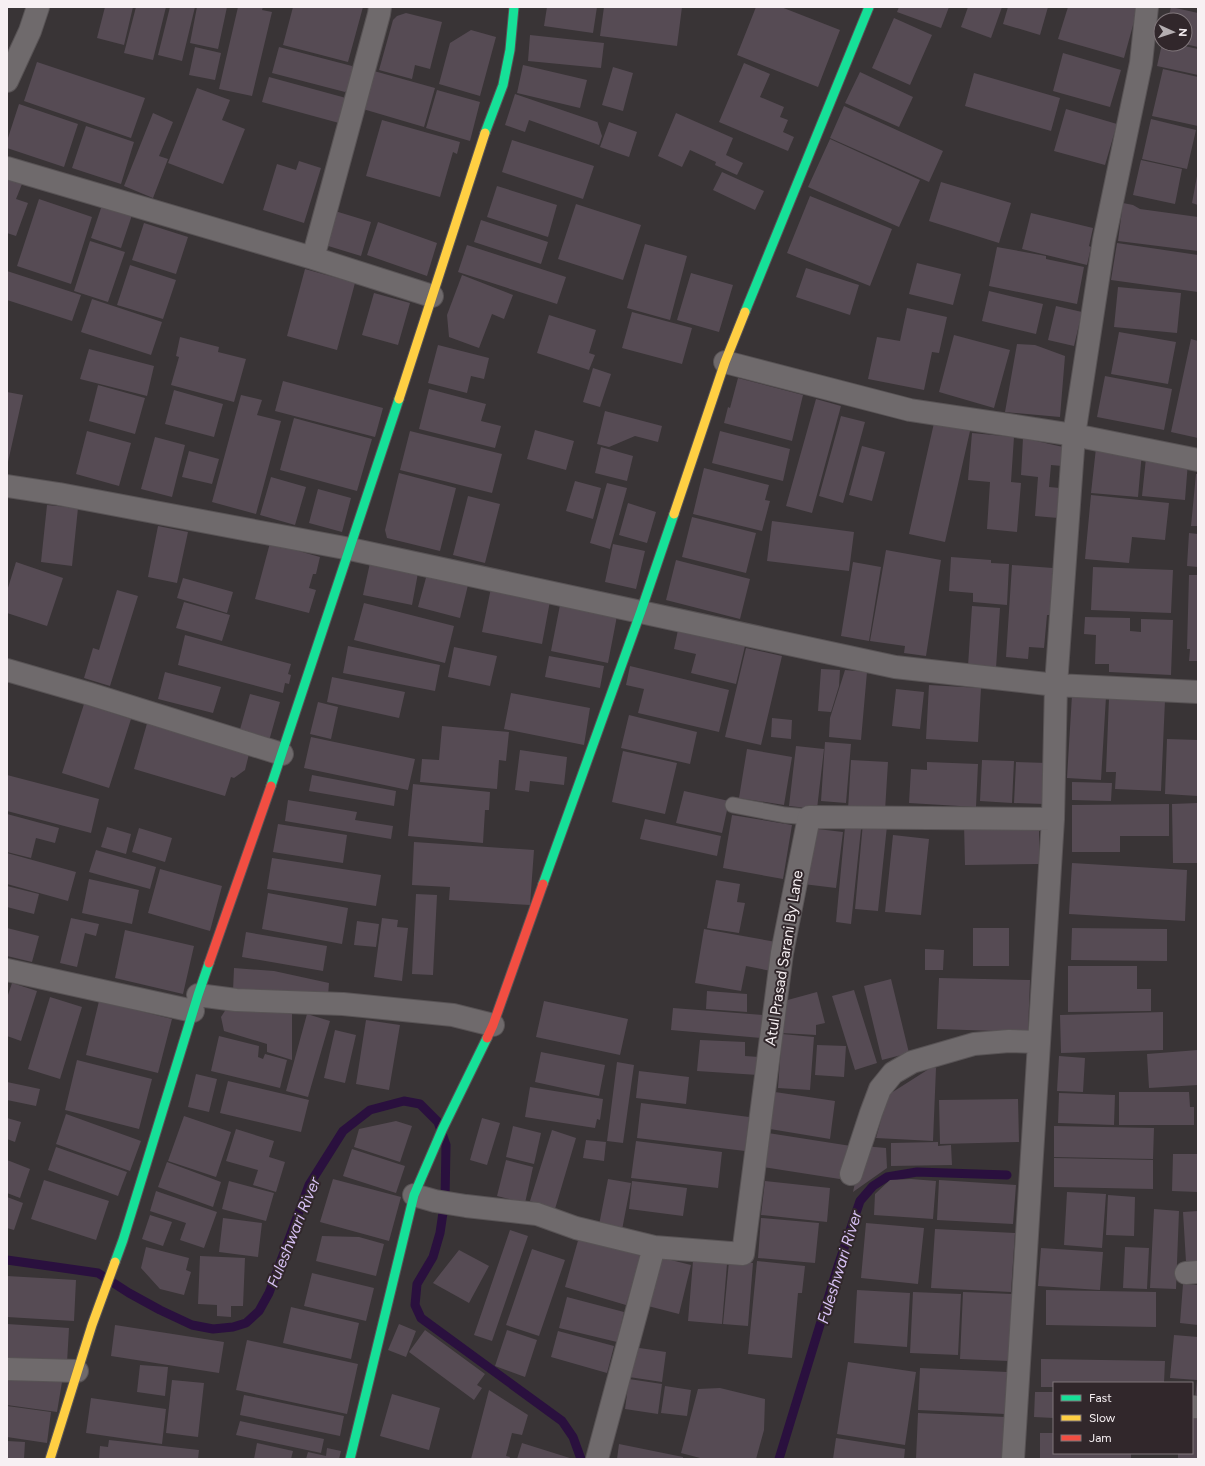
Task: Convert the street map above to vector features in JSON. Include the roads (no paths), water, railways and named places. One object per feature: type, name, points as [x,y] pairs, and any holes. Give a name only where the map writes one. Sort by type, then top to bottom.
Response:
[{"type":"street","points":[[7,81],[30,31],[38,7]]},
{"type":"street","points":[[313,258],[380,7]]},
{"type":"street","points":[[50,1459],[92,1325],[123,1240],[195,1003],[282,754],[479,150],[503,85],[510,50],[514,7]]},
{"type":"street","points":[[350,1459],[414,1195],[467,1076],[493,1024],[642,611],[724,362],[869,7]]},
{"type":"street","points":[[1013,1459],[1053,819],[1056,685],[1074,435],[1104,240],[1141,63],[1147,7]]},
{"type":"street","points":[[7,168],[313,258],[432,296]]},
{"type":"street","points":[[724,362],[910,410],[1074,435],[1198,460]]},
{"type":"street","points":[[7,486],[59,494],[350,549],[895,667],[1056,685],[1198,692]]},
{"type":"street","points":[[7,670],[282,754]]},
{"type":"street","points":[[808,817],[1053,819]]},
{"type":"street","name":"Atul Prasad Sarani By Lane","points":[[654,1247],[743,1254],[782,953],[808,817]]},
{"type":"street","points":[[7,970],[195,1003],[236,1000],[343,1004],[453,1015],[493,1024]]},
{"type":"street","points":[[851,1174],[880,1089],[893,1073],[912,1062],[974,1044],[1009,1041],[1039,1042]]},
{"type":"street","points":[[414,1195],[466,1206],[537,1214],[576,1228],[654,1247],[597,1459]]},
{"type":"street","points":[[7,1369],[77,1371]]},
{"type":"lane","points":[[733,805],[785,815],[808,817]]},
{"type":"waterway","name":"Fuleshwari River","points":[[7,1260],[98,1273],[129,1293],[192,1325],[213,1329],[233,1327],[246,1323],[259,1311],[269,1293],[309,1185],[343,1131],[370,1110],[404,1101],[420,1104],[438,1122],[446,1145],[445,1199],[440,1233],[433,1257],[417,1284],[415,1305],[421,1318],[562,1421],[573,1437],[581,1459]]},
{"type":"waterway","name":"Fuleshwari River","points":[[779,1459],[838,1266],[860,1201],[873,1186],[887,1177],[917,1172],[1007,1175]]}]
